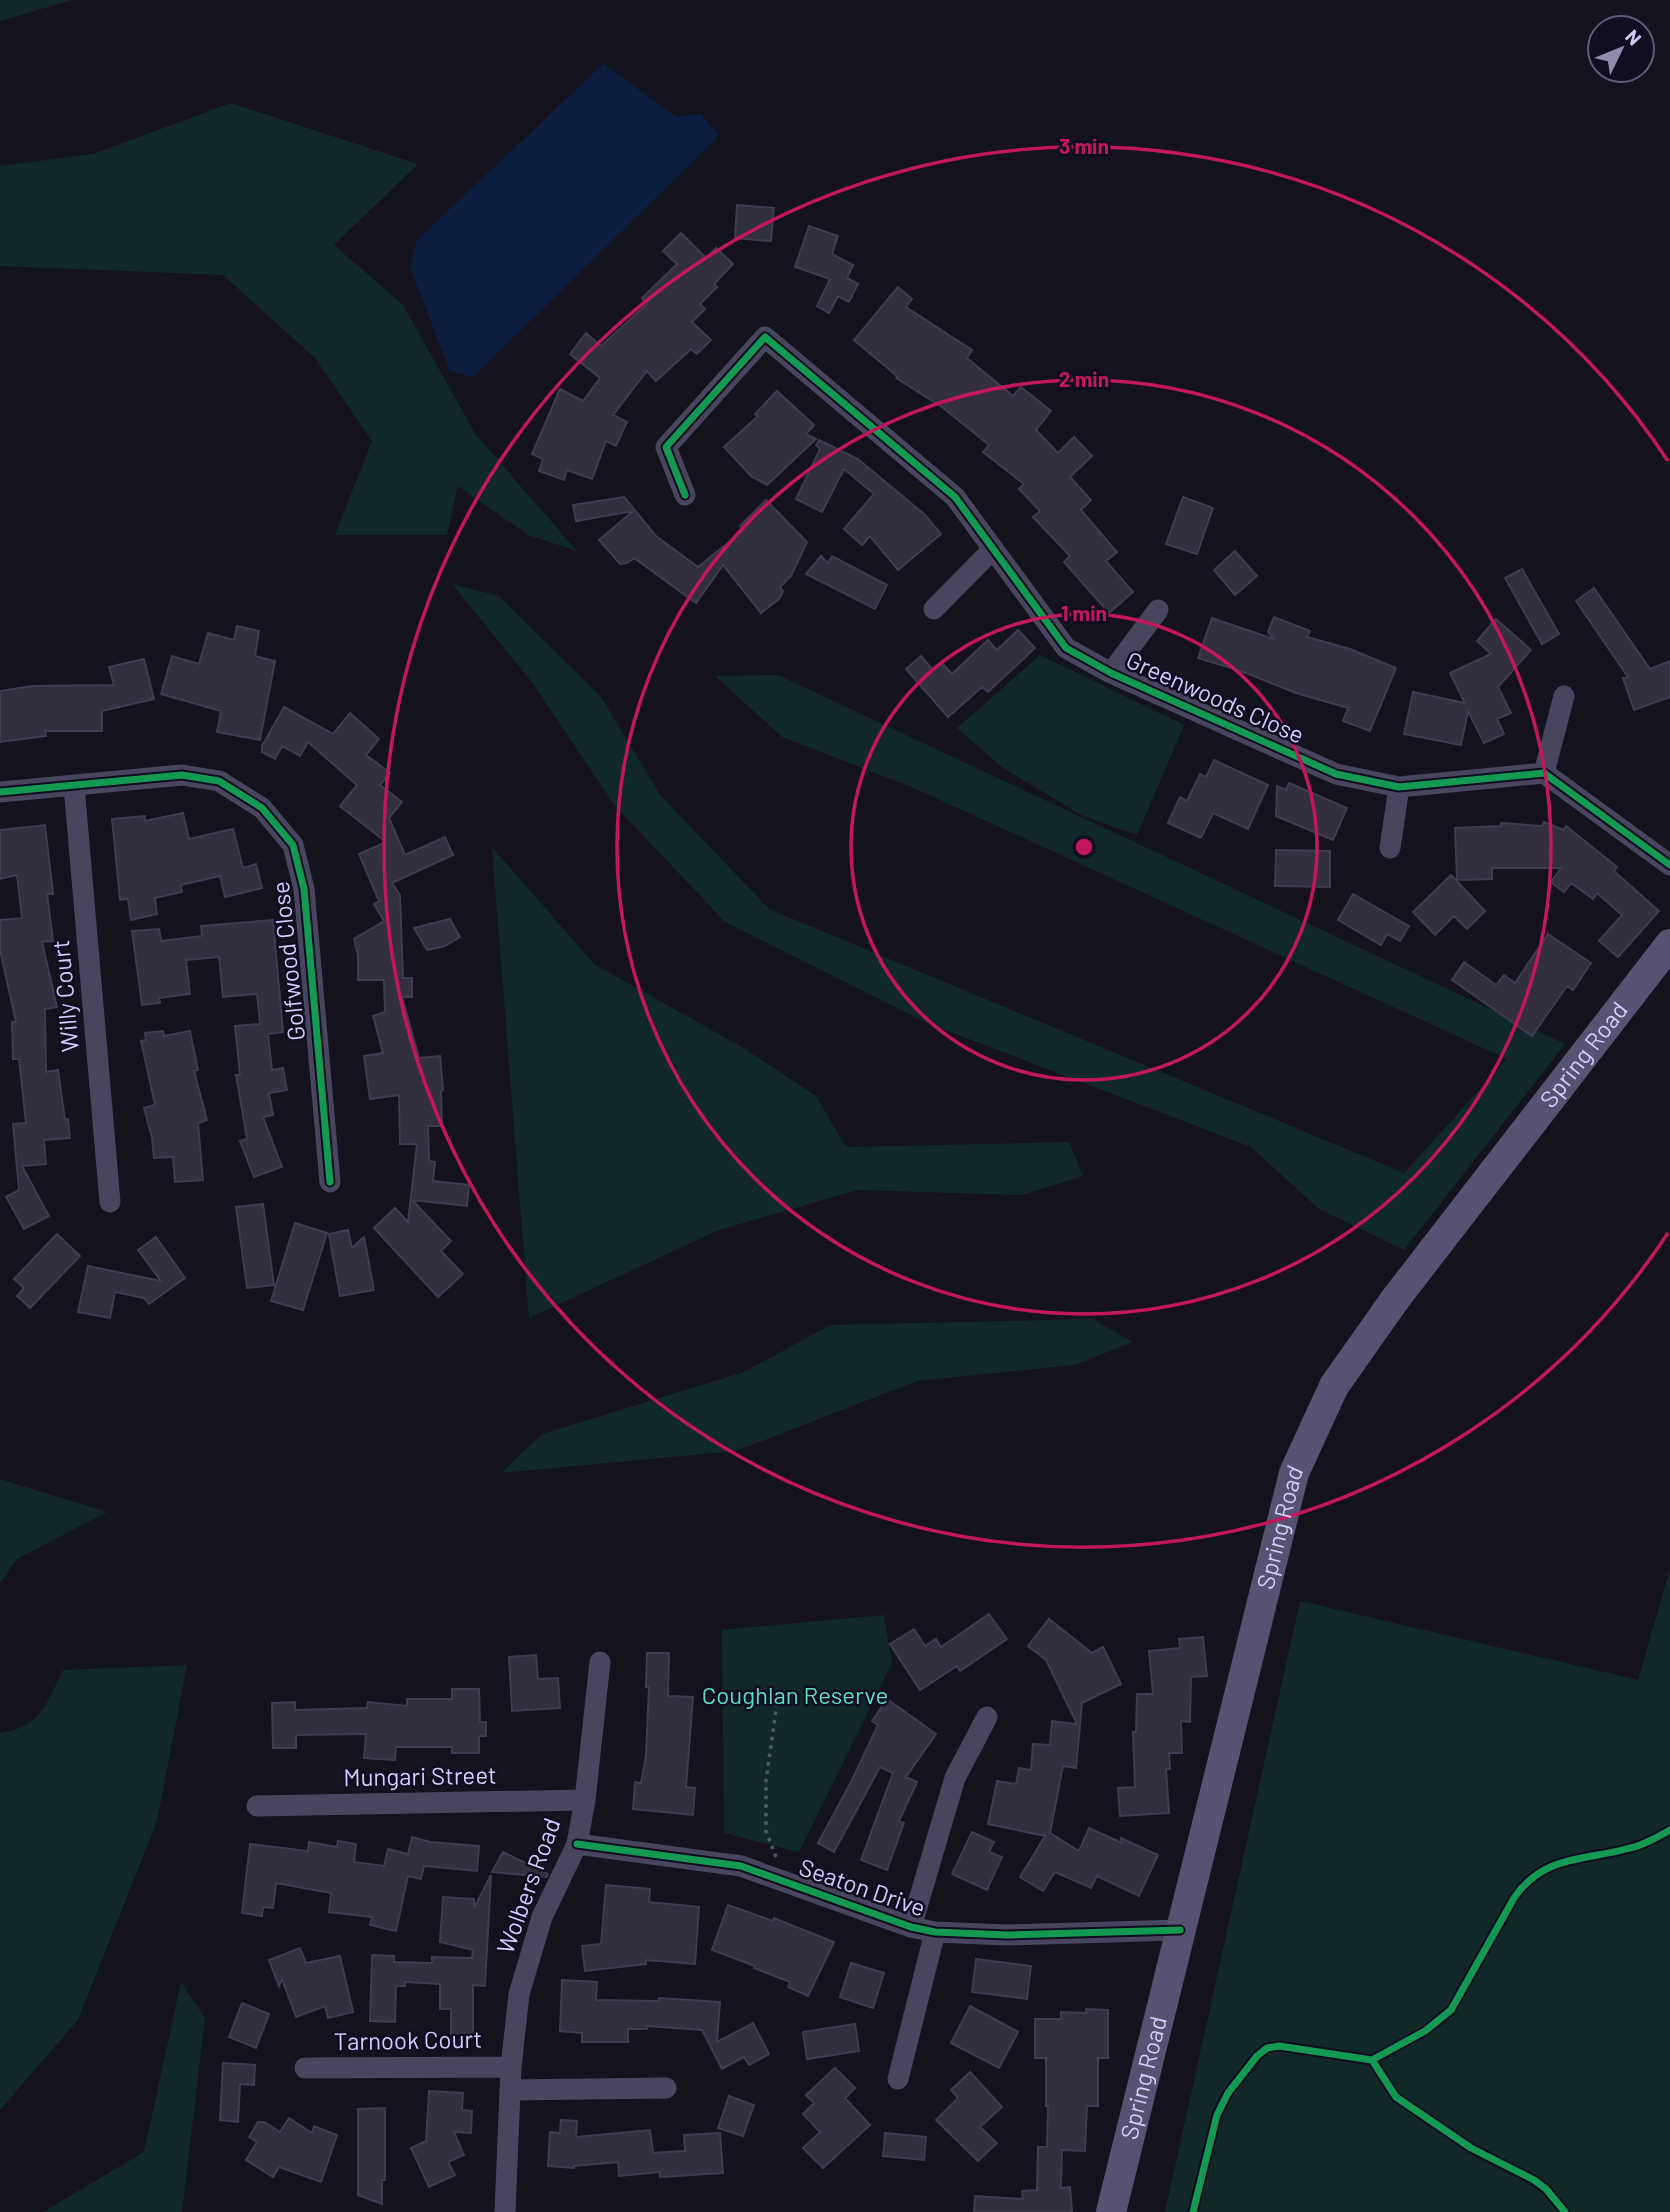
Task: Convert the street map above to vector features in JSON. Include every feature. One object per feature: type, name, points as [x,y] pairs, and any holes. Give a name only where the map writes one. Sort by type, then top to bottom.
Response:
[{"type":"main road","name":"Spring Road","points":[[1111,2212],[1294,1473],[1334,1386],[1396,1298],[1670,944]]},
{"type":"street","name":"Greenwoods Close","points":[[685,495],[666,447],[765,337],[955,497],[1066,648],[1111,673],[1336,774],[1399,787],[1544,773]]},
{"type":"street","points":[[934,609],[993,549]]},
{"type":"street","points":[[1111,673],[1158,610]]},
{"type":"street","points":[[1564,696],[1544,773],[1670,865]]},
{"type":"street","name":"Golfwood Close","points":[[0,792],[181,775],[219,781],[262,808],[293,845],[304,889],[330,1182]]},
{"type":"street","name":"Willy Court","points":[[74,786],[110,1202]]},
{"type":"street","points":[[1390,848],[1399,787]]},
{"type":"street","name":"Wolbers Road","points":[[505,2212],[511,2067],[519,1994],[542,1917],[577,1844],[585,1800],[600,1662]]},
{"type":"street","points":[[911,1927],[955,1778],[988,1717]]},
{"type":"street","name":"Mungari Street","points":[[257,1806],[585,1800]]},
{"type":"street","name":"Seaton Drive","points":[[577,1844],[741,1866],[911,1927],[935,1932],[1007,1935],[1181,1930]]},
{"type":"street","points":[[898,2079],[935,1932]]},
{"type":"street","name":"Tarnook Court","points":[[305,2068],[511,2067]]},
{"type":"street","points":[[510,2090],[666,2088]]},
{"type":"path","points":[[779,1690],[766,1780],[766,1831],[785,1882]]},
{"type":"green space","points":[[0,0],[72,0],[0,21]]},
{"type":"green space","points":[[231,103],[418,164],[334,245],[403,305],[476,435],[577,551],[528,535],[458,486],[447,535],[335,535],[372,441],[315,358],[223,275],[0,266],[0,166],[93,154]]},
{"type":"green space","points":[[452,584],[499,596],[601,697],[661,796],[769,909],[1404,1173],[1507,1059],[914,788],[782,737],[715,676],[778,675],[1565,1044],[1404,1250],[1319,1209],[1251,1147],[927,1023],[725,922],[616,807],[531,681]]},
{"type":"green space","points":[[1040,655],[1184,725],[1137,835],[1083,816],[1003,768],[957,728]]},
{"type":"green space","points":[[492,847],[594,964],[742,1047],[816,1096],[846,1147],[1069,1142],[1083,1176],[1022,1195],[858,1190],[719,1230],[529,1318]]},
{"type":"green space","points":[[1092,1319],[1133,1342],[1075,1365],[917,1381],[736,1451],[501,1473],[542,1434],[744,1372],[830,1325]]},
{"type":"green space","points":[[0,1479],[107,1512],[17,1559],[0,1583]]},
{"type":"green space","points":[[1670,1569],[1670,2212],[1165,2212],[1300,1601],[1638,1680]]},
{"type":"green space","name":"Coughlan Reserve","points":[[884,1615],[892,1663],[799,1852],[724,1833],[722,1630]]},
{"type":"green space","points":[[187,1665],[157,1821],[78,2020],[0,2110],[0,1733],[25,1726],[41,1712],[63,1670]]},
{"type":"green space","points":[[181,1982],[205,2018],[182,2212],[43,2212],[144,2152]]},
{"type":"water","points":[[603,64],[677,117],[701,114],[719,136],[473,377],[450,371],[410,268],[417,240]]},
{"type":"building","points":[[737,205],[774,208],[771,241],[735,238]]},
{"type":"building","points":[[809,226],[838,236],[832,254],[853,265],[847,278],[858,284],[849,302],[838,296],[829,313],[817,306],[830,279],[795,267]]},
{"type":"building","points":[[681,233],[706,258],[716,248],[733,264],[714,284],[717,287],[700,304],[705,309],[692,322],[711,340],[697,354],[691,349],[656,381],[647,371],[613,415],[627,422],[616,446],[606,441],[592,479],[567,470],[564,480],[539,471],[543,459],[532,454],[560,389],[583,401],[600,378],[570,354],[586,333],[601,346],[647,304],[642,298],[677,264],[663,251]]},
{"type":"building","points":[[898,287],[912,299],[906,307],[972,350],[967,358],[1013,396],[1021,387],[1051,411],[1036,430],[1058,453],[1074,437],[1092,456],[1070,477],[1091,500],[1081,510],[1117,552],[1106,561],[1133,592],[1109,613],[1064,562],[1070,556],[1033,517],[1040,511],[1019,489],[1024,484],[983,452],[989,445],[942,407],[896,378],[897,376],[854,340]]},
{"type":"building","points":[[777,391],[814,425],[806,434],[816,439],[767,485],[751,476],[724,447],[758,416],[755,414]]},
{"type":"building","points":[[819,440],[858,459],[924,514],[941,534],[898,570],[870,536],[862,545],[844,529],[874,494],[844,469],[822,512],[796,499],[820,449],[816,445]]},
{"type":"building","points":[[624,497],[656,536],[698,567],[744,530],[740,526],[766,500],[807,542],[791,576],[780,587],[783,591],[780,598],[761,613],[723,565],[696,603],[634,558],[620,564],[599,540],[633,511],[576,521],[573,505]]},
{"type":"building","points":[[1183,497],[1213,508],[1197,554],[1166,544]]},
{"type":"building","points":[[1235,551],[1257,576],[1235,595],[1214,570]]},
{"type":"building","points":[[821,556],[828,563],[832,556],[887,585],[875,609],[806,574]]},
{"type":"building","points":[[1522,569],[1559,634],[1542,644],[1505,578]]},
{"type":"building","points":[[1594,588],[1650,669],[1670,661],[1670,697],[1634,710],[1623,678],[1628,677],[1576,601]]},
{"type":"building","points":[[1274,617],[1310,631],[1307,637],[1350,649],[1396,668],[1370,731],[1343,721],[1348,708],[1296,693],[1241,671],[1198,658],[1212,618],[1274,639],[1268,632]]},
{"type":"building","points":[[1496,619],[1531,650],[1498,687],[1511,713],[1497,719],[1504,734],[1484,743],[1468,711],[1461,745],[1404,734],[1413,692],[1465,703],[1450,673],[1491,654],[1477,641]]},
{"type":"building","points":[[237,626],[259,631],[255,656],[275,661],[260,740],[217,732],[221,711],[161,694],[172,656],[199,664],[208,633],[234,640]]},
{"type":"building","points":[[1018,630],[1035,648],[988,692],[982,687],[948,717],[906,669],[921,656],[933,670],[942,663],[952,674],[988,640],[997,650]]},
{"type":"building","points":[[144,659],[154,699],[102,711],[102,731],[45,731],[46,736],[0,742],[0,691],[33,686],[114,685],[109,667]]},
{"type":"building","points":[[284,707],[333,734],[350,713],[379,739],[366,755],[390,773],[380,785],[402,802],[389,818],[405,855],[445,837],[453,855],[392,883],[400,895],[403,978],[412,978],[412,997],[402,997],[419,1058],[440,1056],[442,1126],[428,1126],[429,1161],[435,1162],[433,1181],[469,1185],[467,1206],[412,1200],[451,1241],[441,1251],[463,1274],[438,1297],[374,1228],[395,1208],[408,1222],[417,1144],[400,1144],[399,1095],[370,1099],[364,1056],[383,1053],[373,1016],[385,1012],[384,980],[358,980],[358,955],[354,939],[384,921],[374,904],[379,901],[359,854],[386,842],[340,806],[357,785],[308,742],[300,756],[282,746],[275,759],[262,752],[262,746]]},
{"type":"building","points":[[1214,760],[1268,785],[1248,829],[1213,813],[1201,838],[1168,823],[1180,797],[1187,801],[1200,774],[1206,777]]},
{"type":"building","points":[[1289,783],[1347,808],[1333,840],[1276,816],[1277,786],[1286,790]]},
{"type":"building","points":[[183,813],[189,839],[233,829],[243,868],[256,864],[262,888],[225,897],[220,876],[181,885],[182,892],[155,898],[157,914],[131,920],[128,899],[120,900],[112,819],[145,816],[145,821]]},
{"type":"building","points":[[1544,822],[1564,830],[1566,826],[1617,867],[1614,871],[1659,911],[1618,957],[1599,941],[1622,915],[1597,893],[1593,899],[1571,883],[1564,892],[1551,882],[1561,868],[1492,868],[1492,879],[1457,880],[1455,828],[1501,826],[1501,823],[1542,826]]},
{"type":"building","points":[[45,825],[53,894],[47,894],[53,941],[42,942],[57,1007],[45,1009],[46,1072],[58,1070],[70,1138],[44,1140],[46,1164],[22,1166],[49,1216],[24,1229],[6,1197],[19,1190],[13,1124],[26,1123],[19,1059],[13,1059],[12,1022],[16,1022],[0,950],[0,920],[22,918],[17,875],[0,879],[0,830]]},
{"type":"building","points":[[1276,850],[1330,851],[1330,887],[1275,886]]},
{"type":"building","points":[[1451,875],[1485,911],[1467,929],[1454,916],[1435,935],[1413,912]]},
{"type":"building","points":[[1353,894],[1409,926],[1400,941],[1387,934],[1381,945],[1338,920]]},
{"type":"building","points":[[450,919],[460,937],[445,946],[427,950],[414,928]]},
{"type":"building","points":[[273,920],[283,1032],[268,1034],[272,1070],[283,1068],[287,1090],[269,1093],[273,1115],[263,1117],[282,1167],[254,1177],[240,1141],[247,1139],[236,1075],[240,1075],[235,1026],[260,1024],[257,994],[223,997],[219,957],[186,960],[190,994],[159,998],[160,1003],[142,1005],[132,931],[159,929],[161,941],[202,936],[201,926]]},
{"type":"building","points":[[1548,934],[1591,963],[1573,990],[1567,986],[1532,1036],[1452,980],[1464,962],[1496,985],[1504,975],[1515,983]]},
{"type":"building","points":[[163,1031],[164,1036],[190,1031],[198,1070],[194,1071],[207,1120],[198,1123],[203,1180],[175,1182],[173,1157],[154,1158],[144,1108],[155,1105],[141,1041],[146,1040],[145,1033]]},
{"type":"building","points":[[263,1204],[274,1285],[247,1288],[236,1207]]},
{"type":"building","points":[[295,1223],[327,1233],[303,1310],[271,1301]]},
{"type":"building","points":[[348,1230],[352,1248],[364,1237],[374,1290],[340,1296],[329,1234]]},
{"type":"building","points":[[57,1234],[80,1256],[30,1308],[17,1296],[24,1288],[14,1279]]},
{"type":"building","points":[[156,1237],[185,1278],[149,1304],[144,1298],[115,1292],[110,1318],[78,1312],[88,1266],[161,1281],[138,1250]]},
{"type":"building","points":[[989,1614],[1007,1639],[960,1671],[957,1666],[920,1690],[890,1644],[914,1629],[925,1646],[936,1639],[941,1647]]},
{"type":"building","points":[[1049,1619],[1092,1653],[1103,1647],[1121,1684],[1082,1703],[1076,1768],[1063,1766],[1050,1833],[1079,1851],[1089,1828],[1122,1843],[1121,1838],[1158,1855],[1139,1896],[1097,1876],[1091,1888],[1055,1872],[1043,1891],[1020,1877],[1045,1836],[988,1824],[997,1781],[1016,1784],[1019,1768],[1031,1770],[1033,1744],[1050,1745],[1052,1721],[1077,1724],[1046,1660],[1028,1646]]},
{"type":"building","points":[[1203,1637],[1207,1676],[1191,1677],[1190,1722],[1181,1721],[1182,1753],[1169,1753],[1170,1769],[1166,1769],[1169,1813],[1120,1816],[1118,1788],[1135,1787],[1133,1732],[1136,1732],[1137,1694],[1153,1694],[1149,1651],[1180,1648],[1179,1639]]},
{"type":"building","points":[[647,1653],[669,1653],[668,1696],[693,1697],[686,1787],[695,1788],[693,1815],[633,1809],[635,1782],[641,1783],[646,1755],[649,1687],[646,1687]]},
{"type":"building","points":[[536,1655],[538,1679],[558,1678],[560,1708],[512,1711],[509,1657]]},
{"type":"building","points":[[452,1689],[479,1689],[480,1722],[486,1722],[486,1736],[479,1736],[479,1753],[452,1753],[452,1747],[396,1747],[395,1760],[364,1758],[366,1734],[296,1735],[296,1748],[273,1748],[272,1703],[295,1702],[295,1710],[367,1708],[368,1702],[407,1706],[407,1699],[452,1699]]},
{"type":"building","points":[[887,1699],[936,1734],[906,1777],[917,1782],[899,1821],[904,1823],[887,1870],[861,1860],[893,1773],[880,1767],[834,1852],[818,1843],[878,1725],[872,1721]]},
{"type":"building","points":[[972,1832],[994,1842],[989,1852],[1002,1857],[987,1890],[952,1874]]},
{"type":"building","points":[[412,1837],[430,1842],[479,1846],[477,1871],[424,1866],[421,1879],[408,1876],[396,1931],[370,1925],[372,1917],[329,1912],[331,1893],[276,1883],[273,1908],[263,1907],[262,1916],[242,1913],[250,1844],[308,1851],[309,1842],[337,1847],[338,1841],[356,1844],[354,1862],[384,1866],[388,1849],[408,1854]]},
{"type":"building","points":[[503,1852],[548,1874],[547,1877],[492,1872]]},
{"type":"building","points":[[491,1875],[485,1986],[473,1985],[473,2033],[451,2034],[451,2009],[440,2009],[440,1984],[405,1982],[405,1986],[396,1986],[395,2022],[370,2021],[372,1955],[394,1956],[394,1962],[432,1963],[432,1957],[472,1958],[473,1950],[440,1942],[443,1897],[474,1899],[474,1908]]},
{"type":"building","points":[[606,1885],[650,1889],[649,1902],[699,1907],[695,1964],[646,1960],[646,1964],[585,1971],[582,1946],[601,1944]]},
{"type":"building","points":[[728,1905],[773,1921],[774,1918],[834,1942],[808,1996],[788,1987],[790,1982],[712,1950]]},
{"type":"building","points":[[300,1948],[306,1963],[340,1956],[353,2012],[328,2018],[325,2006],[296,2017],[282,1979],[279,1986],[269,1960]]},
{"type":"building","points":[[976,1959],[1031,1966],[1027,1999],[972,1992]]},
{"type":"building","points":[[851,1963],[884,1973],[873,2008],[840,1997]]},
{"type":"building","points":[[562,1980],[597,1982],[596,2000],[658,2001],[659,1998],[720,2002],[717,2042],[753,2023],[769,2054],[749,2065],[744,2057],[722,2069],[702,2030],[647,2026],[647,2029],[628,2029],[628,2042],[582,2042],[582,2033],[560,2031]]},
{"type":"building","points":[[242,2003],[269,2014],[256,2048],[229,2037]]},
{"type":"building","points":[[970,2006],[1018,2032],[999,2068],[951,2043]]},
{"type":"building","points":[[1086,2009],[1108,2010],[1108,2058],[1098,2058],[1098,2106],[1087,2106],[1085,2151],[1062,2150],[1061,2188],[1070,2187],[1072,2212],[974,2212],[975,2196],[1023,2199],[1022,2191],[1037,2190],[1038,2147],[1047,2147],[1048,2106],[1046,2058],[1035,2058],[1035,2019],[1061,2019],[1061,2012],[1086,2013]]},
{"type":"building","points":[[855,2024],[859,2051],[807,2059],[803,2032]]},
{"type":"building","points":[[223,2063],[255,2065],[254,2085],[240,2084],[238,2122],[220,2120]]},
{"type":"building","points":[[835,2068],[855,2088],[845,2098],[870,2125],[823,2168],[803,2148],[820,2132],[803,2114],[814,2103],[806,2095]]},
{"type":"building","points":[[970,2072],[1002,2107],[980,2127],[997,2143],[978,2161],[936,2120],[958,2098],[951,2090]]},
{"type":"building","points":[[429,2091],[463,2093],[462,2110],[472,2111],[471,2133],[454,2132],[464,2155],[448,2162],[455,2175],[429,2187],[411,2148],[426,2141]]},
{"type":"building","points":[[729,2096],[754,2105],[743,2136],[718,2128]]},
{"type":"building","points":[[385,2108],[385,2180],[382,2180],[382,2204],[358,2195],[358,2109]]},
{"type":"building","points":[[289,2118],[312,2133],[314,2126],[337,2135],[321,2182],[279,2167],[273,2177],[246,2160],[257,2142],[249,2137],[258,2122],[264,2122],[280,2132]]},
{"type":"building","points":[[561,2120],[577,2121],[576,2137],[650,2130],[653,2153],[685,2151],[684,2135],[720,2133],[723,2173],[660,2177],[660,2172],[619,2176],[618,2162],[574,2168],[548,2166],[550,2132],[560,2133]]},
{"type":"building","points":[[885,2133],[926,2137],[924,2160],[883,2156]]},
{"type":"cycle path","points":[[685,495],[666,447],[765,337],[955,497],[1066,648],[1111,673],[1336,774],[1399,787],[1544,773],[1670,865]]},
{"type":"cycle path","points":[[0,792],[182,775],[219,781],[262,808],[293,845],[304,889],[330,1182]]},
{"type":"cycle path","points":[[1193,2212],[1217,2115],[1228,2093],[1257,2056],[1267,2048],[1279,2046],[1372,2060],[1425,2031],[1451,2010],[1514,1898],[1538,1873],[1566,1861],[1635,1847],[1670,1830]]},
{"type":"cycle path","points":[[577,1844],[741,1866],[911,1927],[935,1932],[1007,1935],[1180,1930]]},
{"type":"cycle path","points":[[1372,2060],[1396,2097],[1471,2148],[1534,2180],[1546,2189],[1565,2212]]}]
